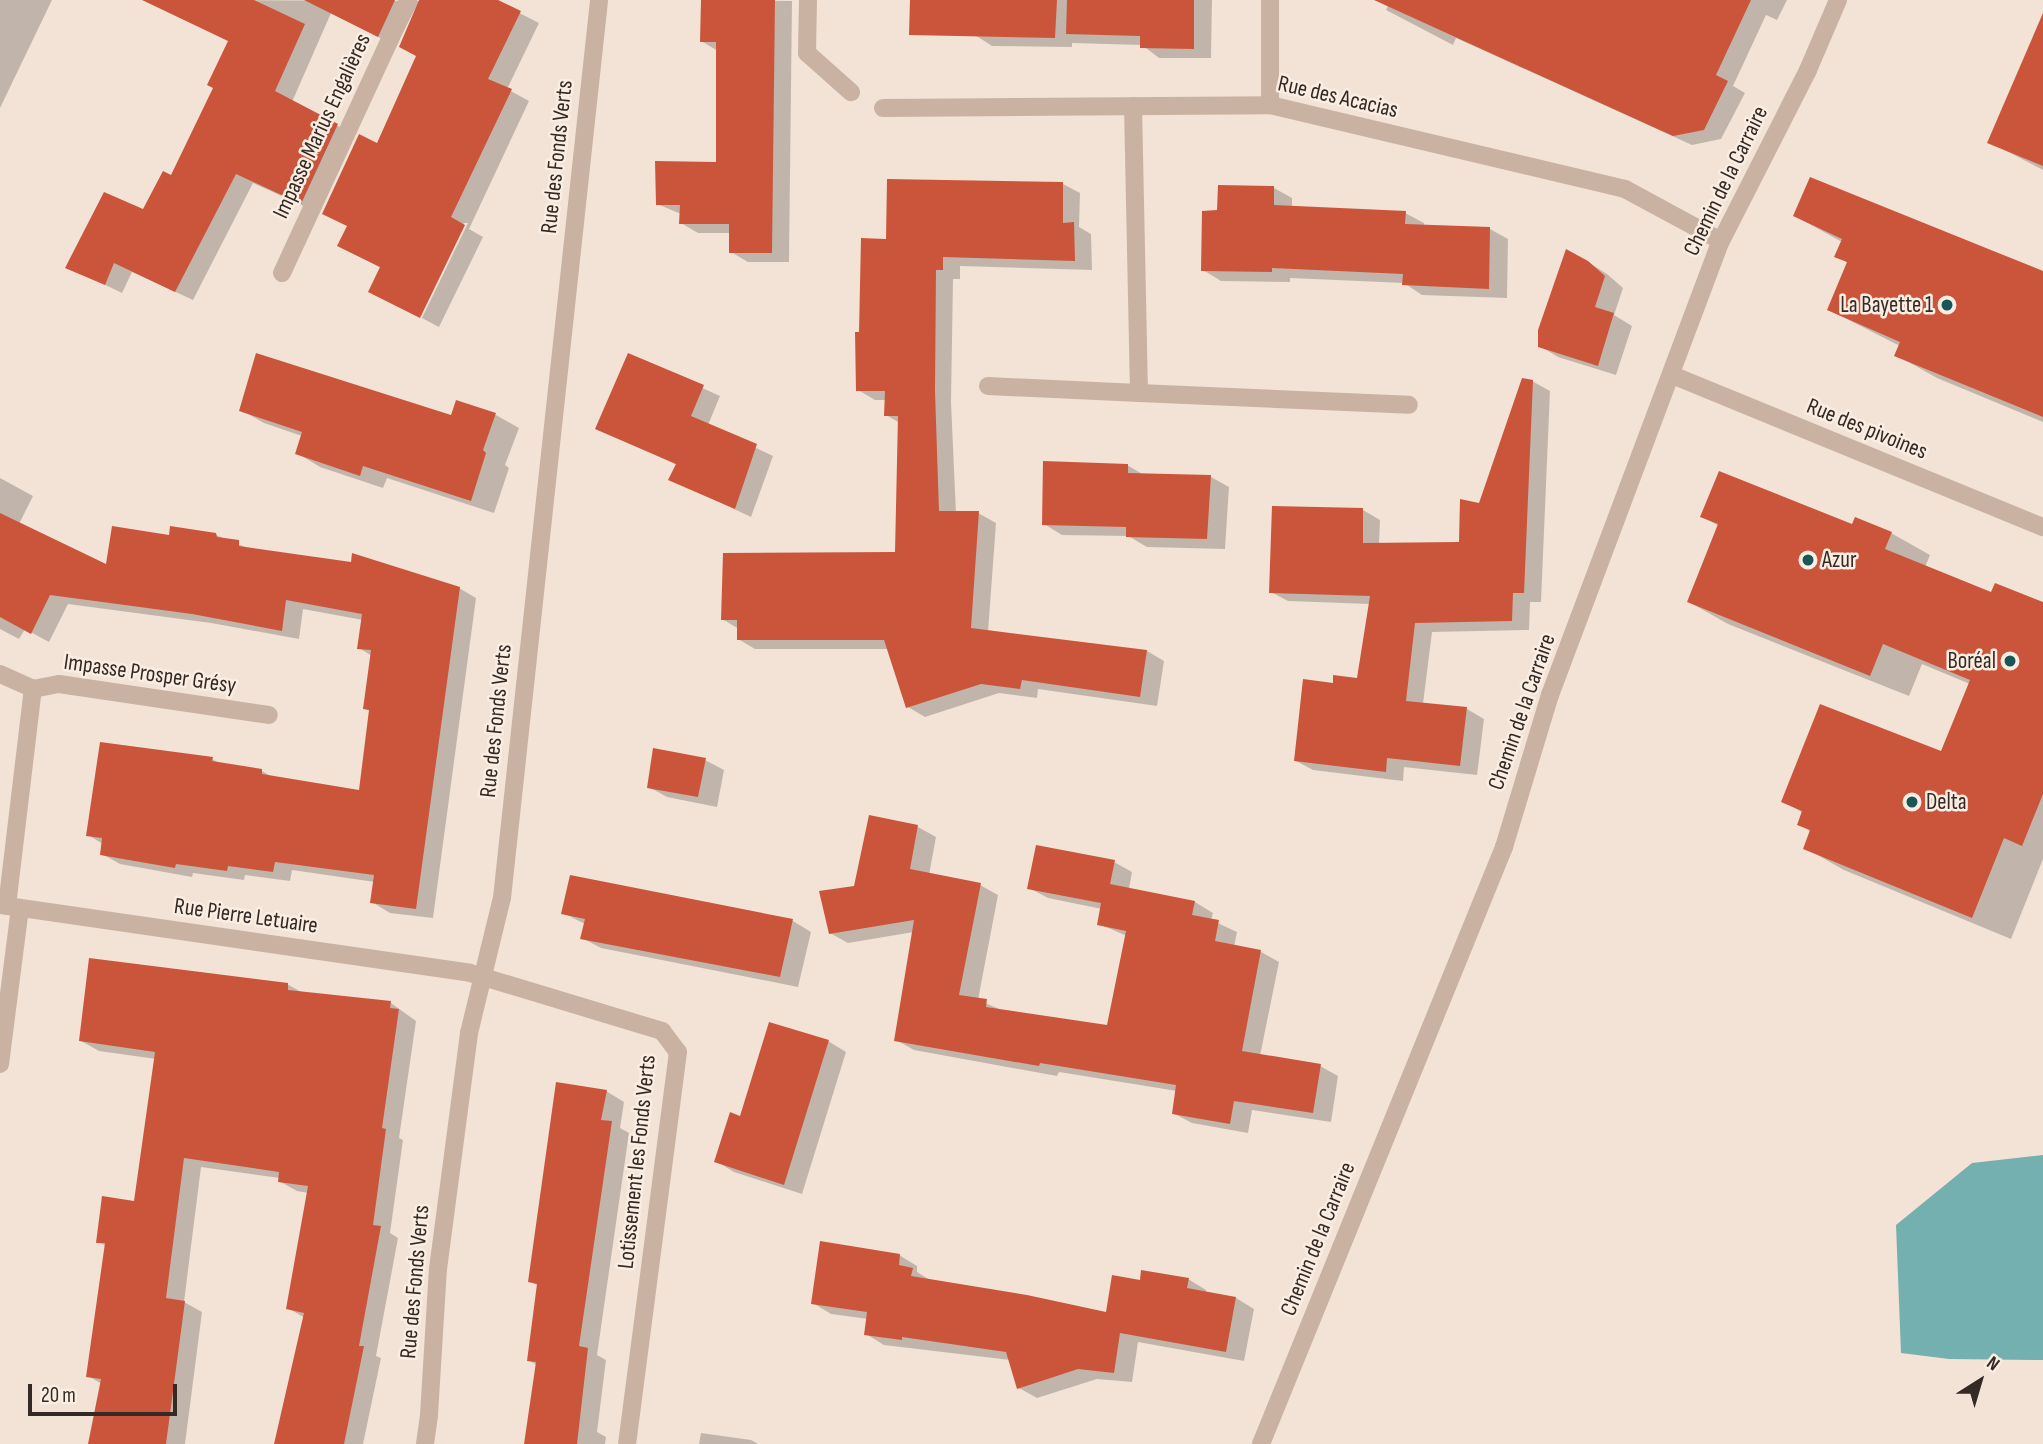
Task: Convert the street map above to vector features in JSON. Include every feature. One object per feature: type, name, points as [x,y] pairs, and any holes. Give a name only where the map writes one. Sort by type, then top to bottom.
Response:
[{"type":"street","name":"Impasse Marius Engalières","points":[[282,273],[408,0]]},
{"type":"street","name":"Rue des Fonds Verts","points":[[425,1444],[442,1243],[469,1033],[485,977],[502,898],[599,0]]},
{"type":"street","points":[[807,0],[807,53],[851,92]]},
{"type":"street","points":[[1270,0],[1270,105]]},
{"type":"street","name":"Chemin de la Carraire","points":[[1261,1444],[1504,847],[1550,695],[1721,241],[1808,70],[1838,0]]},
{"type":"street","name":"Rue des Acacias","points":[[883,108],[1270,105],[1625,190],[1721,241]]},
{"type":"street","points":[[1133,106],[1139,393]]},
{"type":"street","name":"Rue des pivoines","points":[[1672,375],[2043,527]]},
{"type":"street","points":[[988,386],[1409,405]]},
{"type":"street","points":[[0,674],[33,688]]},
{"type":"street","name":"Impasse Prosper Grésy","points":[[0,1064],[9,907],[33,688],[59,684],[269,715]]},
{"type":"street","name":"Rue Pierre Letuaire","points":[[9,907],[485,977]]},
{"type":"street","name":"Lotissement les Fonds Verts","points":[[485,977],[662,1031],[678,1052],[627,1444]]},
{"type":"water","points":[[2043,1155],[2043,1360],[1949,1359],[1901,1353],[1896,1225],[1972,1163]]},
{"type":"building","points":[[142,0],[254,0],[305,24],[275,91],[338,124],[301,204],[236,174],[175,292],[114,263],[105,285],[65,268],[104,192],[143,209],[163,171],[171,175],[213,88],[207,85],[228,41]]},
{"type":"building","points":[[304,0],[395,0],[378,37]]},
{"type":"building","points":[[419,0],[498,0],[521,11],[488,79],[512,89],[451,217],[465,225],[420,318],[368,292],[380,267],[337,246],[347,226],[322,214],[359,134],[377,143],[416,56],[399,47]]},
{"type":"building","points":[[701,0],[775,0],[772,253],[729,253],[729,224],[679,224],[680,205],[656,205],[655,161],[716,162],[716,42],[700,42]]},
{"type":"building","points":[[910,0],[1057,0],[1055,38],[909,35]]},
{"type":"building","points":[[1067,0],[1194,0],[1194,49],[1140,48],[1140,36],[1066,34]]},
{"type":"building","points":[[1374,0],[1751,0],[1716,75],[1728,81],[1704,130],[1673,136]]},
{"type":"building","points":[[2043,13],[2043,166],[1987,143]]},
{"type":"building","name":"La Bayette 1","points":[[1810,177],[2043,271],[2043,417],[1894,356],[1900,342],[1827,310],[1847,262],[1834,257],[1842,239],[1793,216]]},
{"type":"building","points":[[887,179],[1063,182],[1063,223],[1074,222],[1075,261],[943,257],[943,270],[936,270],[935,391],[939,511],[979,511],[971,628],[1147,650],[1140,697],[1022,680],[1020,689],[981,684],[906,708],[884,640],[737,640],[737,620],[721,620],[723,553],[895,552],[898,416],[884,416],[885,391],[856,391],[855,332],[859,332],[861,238],[886,239]]},
{"type":"building","points":[[1218,185],[1274,186],[1274,205],[1406,211],[1405,224],[1490,227],[1489,289],[1402,285],[1403,274],[1272,268],[1272,272],[1201,271],[1202,211],[1217,210]]},
{"type":"building","points":[[1566,249],[1588,261],[1605,276],[1595,307],[1614,313],[1598,366],[1538,347],[1538,330]]},
{"type":"building","points":[[256,353],[451,415],[456,400],[496,413],[483,450],[486,453],[471,501],[363,466],[360,476],[295,454],[302,432],[239,411]]},
{"type":"building","points":[[628,353],[704,385],[691,416],[757,444],[735,509],[668,480],[676,464],[595,429]]},
{"type":"building","points":[[1522,378],[1533,380],[1524,593],[1513,593],[1512,621],[1415,623],[1406,701],[1467,707],[1460,766],[1387,758],[1386,772],[1294,761],[1303,679],[1333,683],[1333,675],[1357,678],[1370,596],[1269,593],[1272,506],[1363,508],[1363,543],[1459,542],[1460,499],[1479,503]]},
{"type":"building","points":[[1043,461],[1128,464],[1128,473],[1211,475],[1207,539],[1126,537],[1126,527],[1042,525]]},
{"type":"building","points":[[1719,471],[1852,524],[1855,517],[1892,532],[1885,549],[1991,592],[1995,583],[2043,602],[2043,794],[2022,846],[2004,838],[1972,918],[1803,849],[1810,830],[1797,825],[1802,811],[1781,802],[1820,704],[1941,751],[1970,680],[1883,644],[1870,676],[1687,602],[1718,524],[1700,517]]},
{"type":"building","points":[[0,513],[106,564],[112,526],[169,535],[170,526],[216,533],[217,537],[239,540],[239,546],[351,562],[352,553],[460,587],[416,909],[370,903],[374,875],[275,862],[273,872],[228,866],[227,871],[176,864],[175,868],[100,855],[102,838],[86,836],[100,742],[213,757],[212,761],[262,769],[262,774],[359,790],[369,710],[363,709],[371,650],[357,649],[362,614],[286,600],[282,631],[192,614],[50,595],[31,634],[0,617]]},
{"type":"building","points":[[653,748],[706,758],[698,797],[647,788]]},
{"type":"building","points":[[869,815],[918,825],[910,869],[981,883],[959,995],[987,999],[986,1007],[1107,1025],[1126,931],[1097,925],[1101,903],[1027,889],[1036,845],[1115,860],[1110,884],[1195,901],[1192,915],[1219,920],[1215,941],[1261,950],[1242,1051],[1321,1064],[1313,1113],[1234,1101],[1230,1124],[1172,1114],[1176,1085],[1040,1063],[1039,1066],[894,1041],[914,920],[829,934],[819,891],[854,886]]},
{"type":"building","points":[[570,875],[793,919],[780,977],[580,939],[585,919],[561,914]]},
{"type":"building","points":[[89,958],[288,983],[288,990],[391,1001],[390,1008],[399,1009],[382,1128],[386,1129],[373,1225],[381,1226],[359,1346],[364,1346],[344,1444],[274,1444],[304,1313],[286,1309],[308,1186],[278,1182],[279,1172],[184,1158],[166,1298],[185,1301],[166,1444],[88,1444],[101,1379],[86,1377],[105,1243],[96,1243],[102,1196],[134,1201],[155,1052],[79,1041]]},
{"type":"building","points":[[769,1022],[829,1040],[784,1185],[714,1162],[730,1112],[740,1116]]},
{"type":"building","points":[[556,1082],[607,1090],[601,1120],[612,1121],[579,1346],[588,1348],[577,1444],[524,1444],[536,1362],[527,1361],[537,1284],[528,1282]]},
{"type":"building","points":[[820,1241],[900,1254],[899,1265],[913,1268],[911,1276],[1027,1295],[1106,1312],[1112,1275],[1140,1280],[1141,1270],[1189,1278],[1187,1288],[1236,1297],[1226,1352],[1120,1333],[1114,1373],[1078,1369],[1017,1389],[1006,1352],[902,1337],[902,1340],[864,1335],[867,1312],[811,1304]]},
{"type":"place","name":"La Bayette 1","points":[[1947,305]]},
{"type":"place","name":"Azur","points":[[1808,560]]},
{"type":"place","name":"Boréal","points":[[2010,661]]},
{"type":"place","name":"Delta","points":[[1912,802]]}]
